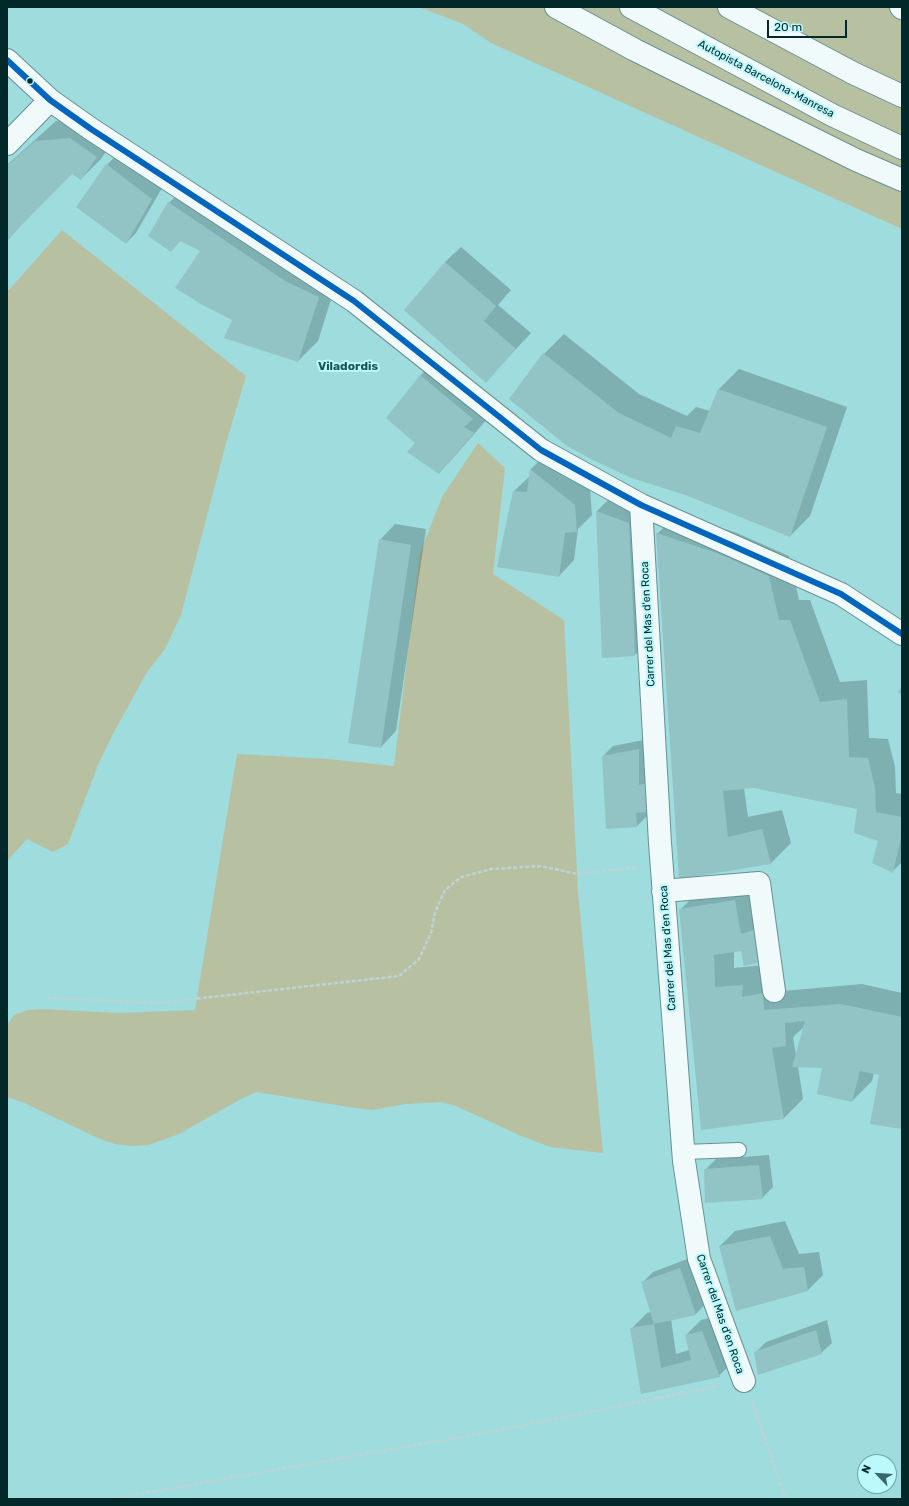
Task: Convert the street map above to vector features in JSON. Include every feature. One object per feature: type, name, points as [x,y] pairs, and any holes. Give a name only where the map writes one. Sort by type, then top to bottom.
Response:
[{"type":"main road","points":[[556,7],[642,54],[856,160],[902,180]]},
{"type":"main road","name":"Autopista Barcelona-Manresa","points":[[631,7],[832,114],[902,148]]},
{"type":"main road","points":[[729,7],[854,73],[902,96]]},
{"type":"main road","points":[[7,60],[50,100],[202,202],[354,301],[541,450],[641,505],[836,591],[902,634]]},
{"type":"main road","points":[[7,144],[50,100]]},
{"type":"main road","name":"Carrer del Mas d'en Roca","points":[[641,505],[661,864],[683,1152],[699,1260],[744,1381]]},
{"type":"main road","points":[[664,891],[759,883],[774,991]]},
{"type":"lane","points":[[683,1152],[739,1150]]},
{"type":"path","points":[[48,998],[157,1003],[399,976],[419,959],[432,933],[435,912],[445,890],[461,876],[491,869],[542,866],[577,874],[661,864]]},
{"type":"path","points":[[111,1499],[501,1430],[744,1381],[786,1499]]},
{"type":"green space","points":[[419,7],[902,7],[902,229],[491,43],[463,24]]},
{"type":"green space","points":[[62,230],[246,376],[225,447],[181,615],[165,649],[147,672],[113,734],[98,765],[68,844],[53,852],[27,839],[7,861],[7,292]]},
{"type":"green space","points":[[478,443],[505,468],[493,574],[564,620],[578,892],[603,1153],[550,1147],[519,1135],[456,1106],[441,1102],[406,1104],[372,1110],[256,1092],[179,1134],[148,1145],[132,1146],[115,1144],[100,1139],[22,1102],[7,1097],[7,1026],[14,1015],[28,1010],[43,1009],[118,1013],[195,1010],[237,754],[329,759],[394,766],[420,553],[442,497]]},
{"type":"building","points":[[70,138],[97,157],[81,180],[72,174],[7,240],[7,166],[35,141]]},
{"type":"building","points":[[106,164],[152,199],[126,244],[76,207]]},
{"type":"building","points":[[168,202],[285,281],[319,297],[298,362],[224,338],[232,320],[201,304],[175,288],[200,251],[180,241],[171,252],[148,236]]},
{"type":"building","points":[[445,262],[496,306],[484,321],[516,349],[486,383],[404,310]]},
{"type":"building","points":[[543,353],[619,413],[671,438],[676,426],[700,433],[718,389],[827,427],[790,537],[688,496],[629,477],[567,446],[509,399]]},
{"type":"building","points":[[420,375],[473,419],[464,427],[474,433],[439,474],[407,452],[415,443],[386,418]]},
{"type":"building","points":[[530,469],[575,505],[577,532],[565,533],[559,577],[497,567],[513,491],[527,492]]},
{"type":"building","points":[[596,511],[629,523],[635,656],[602,658]]},
{"type":"building","points":[[656,533],[717,553],[769,576],[779,620],[790,620],[820,702],[847,699],[849,757],[868,758],[875,788],[876,812],[902,817],[902,833],[893,873],[872,863],[878,841],[854,833],[857,809],[754,788],[723,791],[728,837],[762,829],[771,864],[679,879]]},
{"type":"building","points":[[379,539],[411,545],[381,748],[348,743]]},
{"type":"building","points":[[902,686],[902,695],[898,692]]},
{"type":"building","points":[[639,749],[639,785],[647,783],[648,812],[636,813],[637,827],[606,829],[602,756]]},
{"type":"building","points":[[735,900],[741,934],[754,930],[758,963],[744,966],[741,951],[714,955],[715,987],[743,985],[742,997],[763,993],[764,1010],[841,1004],[902,1017],[902,1129],[870,1124],[879,1075],[860,1071],[852,1102],[817,1094],[822,1068],[792,1067],[805,1021],[785,1023],[786,1046],[772,1048],[784,1119],[701,1130],[679,909]]},
{"type":"building","points":[[759,1165],[763,1199],[705,1203],[704,1169]]},
{"type":"building","points":[[770,1236],[783,1269],[804,1267],[808,1291],[736,1311],[719,1246]]},
{"type":"building","points":[[680,1268],[696,1315],[654,1324],[641,1282]]},
{"type":"building","points":[[654,1324],[661,1368],[691,1360],[685,1335],[702,1331],[720,1377],[641,1394],[630,1328]]},
{"type":"building","points":[[816,1330],[822,1354],[758,1375],[754,1352]]},
{"type":"transit line","points":[[7,60],[50,100],[91,129],[354,301],[541,450],[641,505],[841,594],[902,634]]},
{"type":"district","name":"Viladordis","points":[[348,367]]}]
